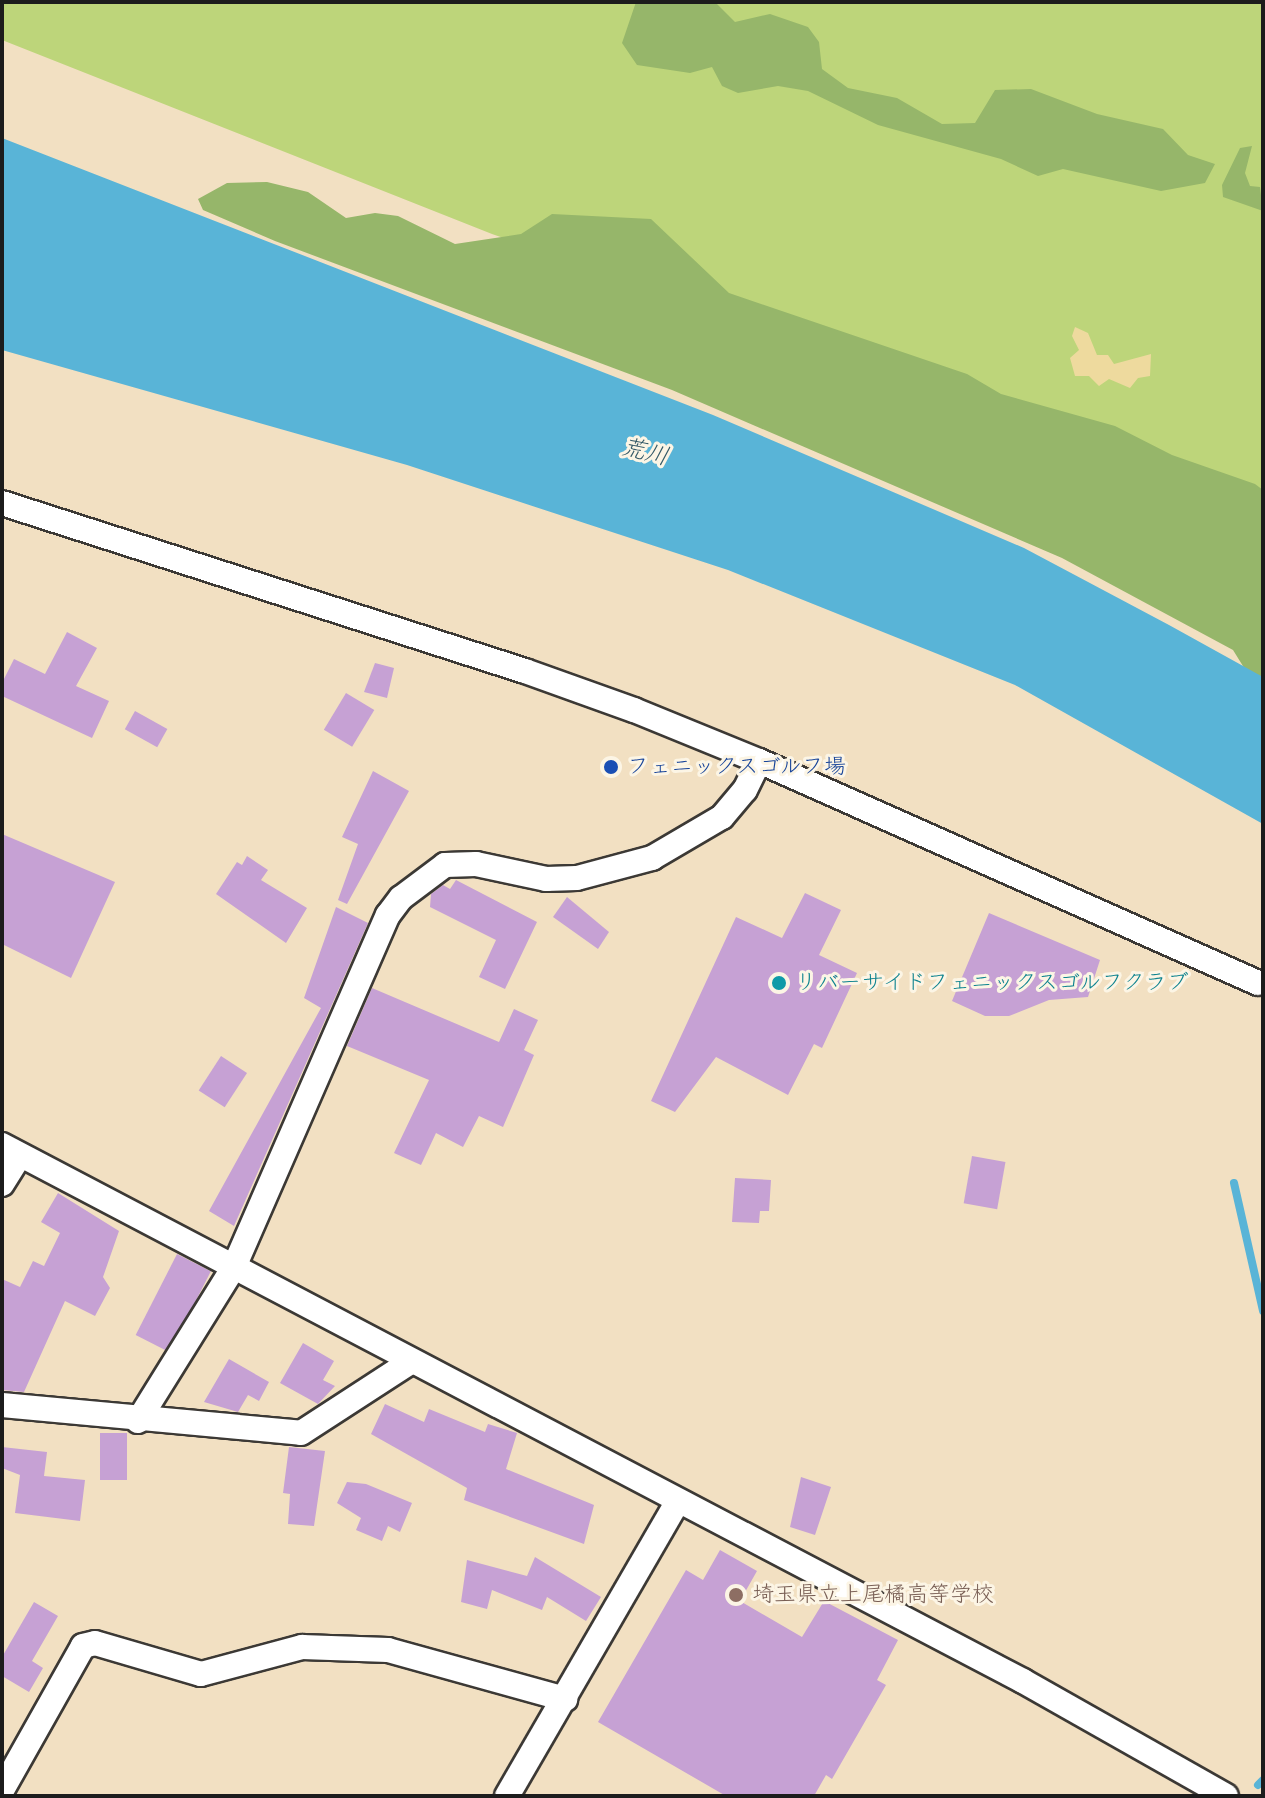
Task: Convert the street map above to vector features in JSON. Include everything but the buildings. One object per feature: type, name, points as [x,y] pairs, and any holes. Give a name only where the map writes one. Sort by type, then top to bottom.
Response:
[{"type":"street","points":[[2,503],[525,671],[759,761],[1258,983]]},
{"type":"street","points":[[138,1421],[234,1267],[388,915],[421,879],[445,865],[476,864],[546,879],[577,878],[652,858],[722,817],[745,790],[759,761]]},
{"type":"street","points":[[2,1184],[11,1150],[1023,1681],[1226,1796]]},
{"type":"street","points":[[2,1405],[138,1421],[301,1433],[412,1361]]},
{"type":"street","points":[[507,1796],[678,1501]]},
{"type":"street","points":[[2,1790],[83,1646],[95,1643],[201,1674],[302,1647],[388,1650],[565,1699]]},
{"type":"green space","points":[[2,2],[1263,2],[1263,533],[785,334],[492,234],[2,40]]},
{"type":"green space","points":[[636,2],[715,2],[735,22],[770,14],[808,27],[819,42],[822,69],[848,88],[897,98],[942,124],[975,123],[995,90],[1031,89],[1097,114],[1163,129],[1188,155],[1215,164],[1205,183],[1161,191],[1063,169],[1038,176],[1001,159],[878,125],[808,91],[778,86],[738,93],[722,86],[712,67],[690,73],[637,65],[622,43]]},
{"type":"green space","points":[[1252,146],[1245,173],[1250,186],[1260,187],[1263,211],[1223,197],[1222,185],[1240,148]]},
{"type":"green space","points":[[267,182],[308,192],[346,218],[375,213],[398,216],[455,244],[521,234],[552,214],[651,219],[729,293],[967,374],[1001,394],[1115,426],[1172,455],[1255,484],[1263,490],[1263,686],[1251,679],[1233,650],[1062,558],[672,390],[275,241],[203,210],[198,199],[227,183]]},
{"type":"sand","points":[[1075,327],[1088,333],[1097,355],[1108,355],[1114,364],[1151,354],[1150,376],[1138,378],[1130,388],[1109,379],[1099,386],[1089,376],[1075,376],[1070,358],[1079,350],[1072,336]]},
{"type":"water","name":"荒川","points":[[2,138],[713,415],[1024,548],[1169,625],[1263,677],[1263,824],[1015,685],[728,570],[407,465],[2,350]]},
{"type":"waterway","points":[[1234,1183],[1263,1311]]},
{"type":"waterway","points":[[1258,1785],[1263,1780]]},
{"type":"place","name":"フェニックスゴルフ場","points":[[611,767]]},
{"type":"place","name":"リバーサイドフェニックスゴルフクラブ","points":[[779,983]]},
{"type":"place","name":"埼玉県立上尾橘高等学校","points":[[736,1595]]}]
